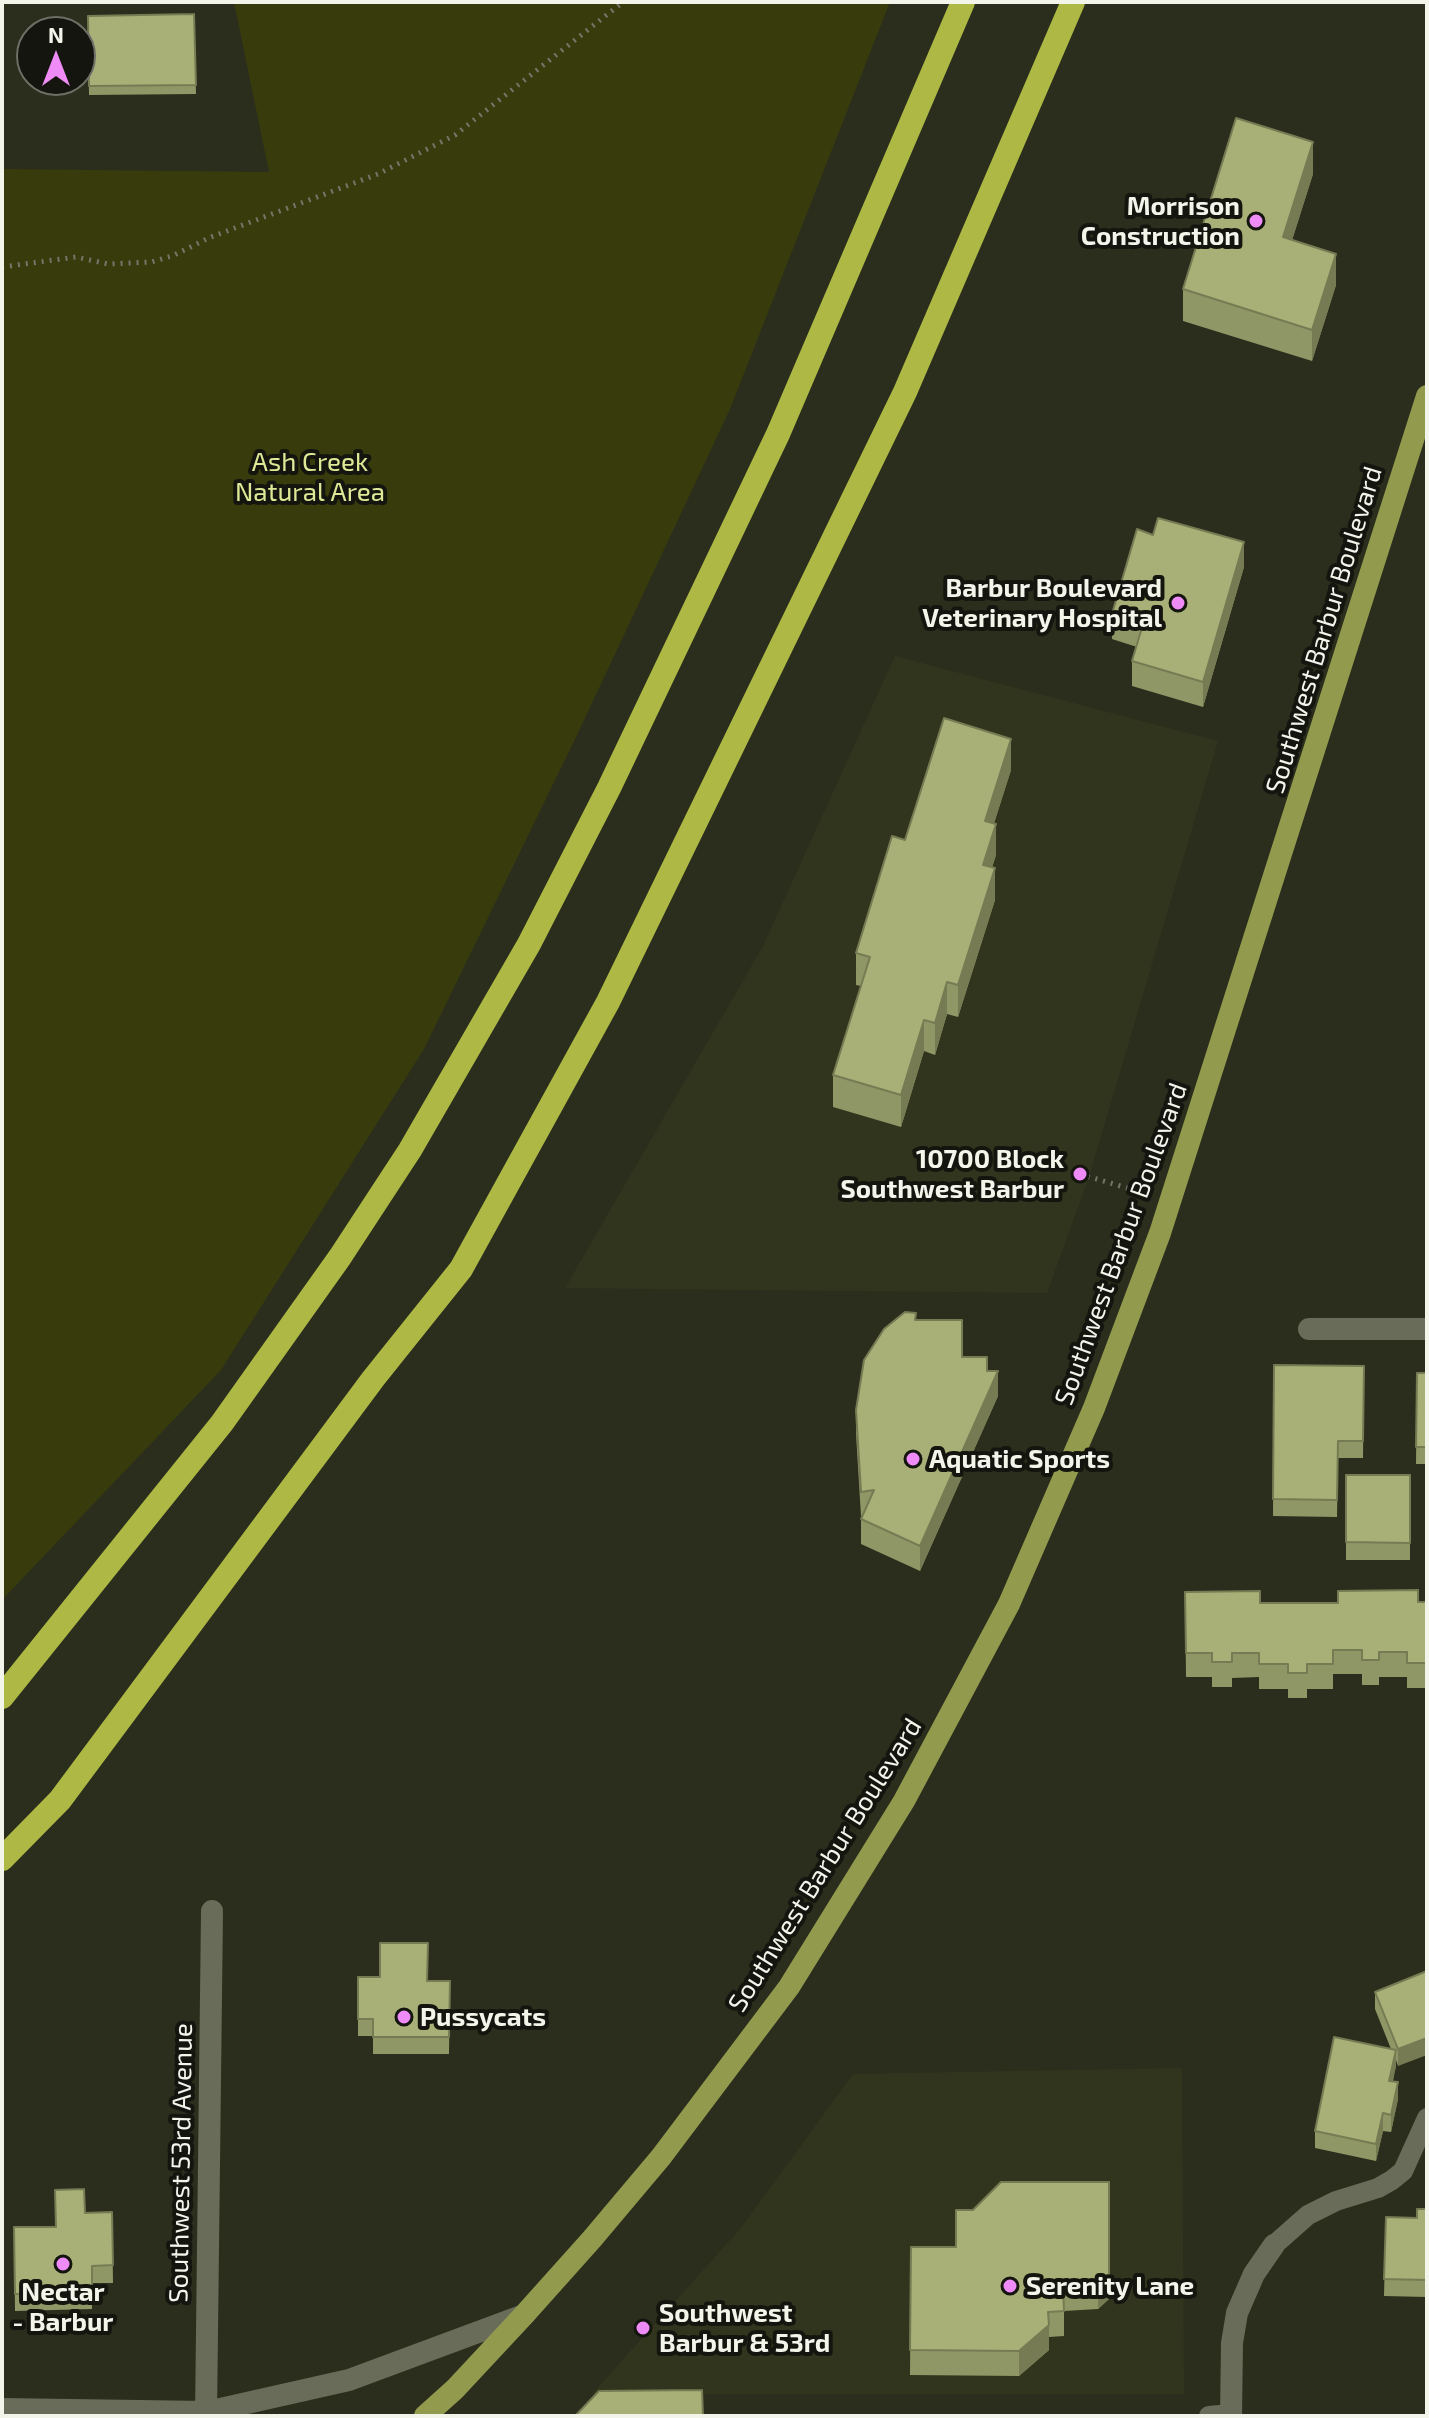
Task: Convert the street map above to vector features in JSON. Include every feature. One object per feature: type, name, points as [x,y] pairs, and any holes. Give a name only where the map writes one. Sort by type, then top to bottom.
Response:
[{"type":"highway","points":[[2,1697],[222,1423],[340,1257],[410,1150],[521,958],[609,788],[772,447],[963,2]]},
{"type":"highway","points":[[2,1859],[60,1800],[373,1379],[461,1269],[608,1002],[898,406],[1073,2]]},
{"type":"main road","name":"Southwest Barbur Boulevard","points":[[425,2416],[455,2389],[524,2315],[661,2157],[789,1987],[904,1801],[1009,1604],[1094,1408],[1171,1200],[1427,396]]},
{"type":"street","points":[[1309,1329],[1427,1329]]},
{"type":"street","name":"Southwest 53rd Avenue","points":[[206,2414],[212,1911]]},
{"type":"street","points":[[1224,2415],[1237,2313],[1254,2274],[1274,2245]]},
{"type":"street","points":[[2,2409],[206,2414],[349,2380],[524,2315]]},
{"type":"lane","points":[[1274,2245],[1308,2215],[1392,2180],[1403,2171],[1427,2118]]},
{"type":"path","points":[[2,267],[76,257],[108,264],[151,262],[378,174],[455,135],[623,2]]},
{"type":"path","points":[[1080,1174],[1171,1200]]},
{"type":"shaded area","points":[[895,656],[1218,741],[1089,1177],[1047,1293],[565,1288],[763,946]]},
{"type":"shaded area","points":[[1182,2068],[1184,2394],[592,2394],[740,2229],[853,2074]]},
{"type":"green space","name":"Ash Creek Natural Area","points":[[234,2],[890,2],[730,409],[577,735],[424,1049],[221,1370],[2,1600],[2,169],[269,172]]},
{"type":"building","points":[[194,14],[196,85],[96,86],[96,16],[88,16]]},
{"type":"building","name":"Morrison Construction","points":[[1236,118],[1313,142],[1283,237],[1336,254],[1312,330],[1183,289]]},
{"type":"building","name":"Barbur Boulevard Veterinary Hospital","points":[[1158,518],[1244,542],[1203,682],[1132,661],[1143,624],[1112,614],[1137,529],[1153,535]]},
{"type":"building","points":[[944,718],[1011,739],[985,821],[996,824],[983,865],[995,868],[958,985],[947,982],[935,1023],[924,1020],[901,1095],[833,1075],[870,957],[856,953],[892,836],[905,840]]},
{"type":"building","name":"Aquatic Sports","points":[[905,1312],[916,1313],[915,1320],[962,1320],[962,1357],[987,1357],[987,1371],[998,1371],[920,1546],[861,1519],[874,1490],[861,1492],[856,1410],[864,1360],[884,1329]]},
{"type":"building","points":[[1274,1365],[1364,1366],[1363,1441],[1338,1441],[1337,1500],[1273,1499]]},
{"type":"building","points":[[1417,1373],[1427,1373],[1427,1447],[1416,1447]]},
{"type":"building","points":[[1346,1475],[1410,1475],[1410,1543],[1346,1542]]},
{"type":"building","points":[[1418,1590],[1418,1602],[1427,1602],[1427,1663],[1407,1663],[1407,1652],[1379,1652],[1379,1660],[1362,1660],[1362,1650],[1333,1650],[1333,1664],[1307,1664],[1307,1673],[1288,1673],[1288,1664],[1259,1664],[1259,1653],[1232,1653],[1232,1662],[1212,1662],[1212,1653],[1186,1653],[1185,1592],[1260,1591],[1260,1603],[1338,1603],[1338,1591]]},
{"type":"building","name":"Pussycats","points":[[380,1943],[428,1943],[427,1981],[450,1981],[449,2037],[373,2037],[373,2019],[358,2019],[358,1977],[380,1977]]},
{"type":"building","points":[[1427,1971],[1427,2038],[1398,2049],[1375,1992]]},
{"type":"building","points":[[1334,2037],[1396,2050],[1389,2081],[1398,2082],[1391,2115],[1383,2113],[1376,2144],[1315,2131]]},
{"type":"building","name":"Serenity Lane","points":[[1001,2182],[1109,2182],[1109,2274],[1098,2284],[1063,2286],[1064,2311],[1048,2312],[1049,2325],[1019,2351],[910,2350],[911,2247],[956,2247],[956,2210],[973,2210]]},
{"type":"building","name":"Nectar - Barbur","points":[[84,2189],[85,2213],[112,2212],[113,2265],[92,2266],[92,2292],[15,2294],[14,2227],[56,2227],[55,2190]]},
{"type":"building","points":[[1417,2209],[1427,2209],[1427,2280],[1384,2279],[1386,2217],[1417,2218]]},
{"type":"building","points":[[702,2390],[703,2416],[575,2416],[599,2391]]},
{"type":"place","name":"Morrison Construction","points":[[1256,221]]},
{"type":"place","name":"Barbur Boulevard Veterinary Hospital","points":[[1178,603]]},
{"type":"place","name":"10700 Block Southwest Barbur","points":[[1080,1174]]},
{"type":"place","name":"Aquatic Sports","points":[[913,1459]]},
{"type":"place","name":"Pussycats","points":[[404,2017]]},
{"type":"place","name":"Nectar - Barbur","points":[[63,2264]]},
{"type":"place","name":"Serenity Lane","points":[[1010,2286]]},
{"type":"place","name":"Southwest Barbur & 53rd","points":[[643,2328]]}]
